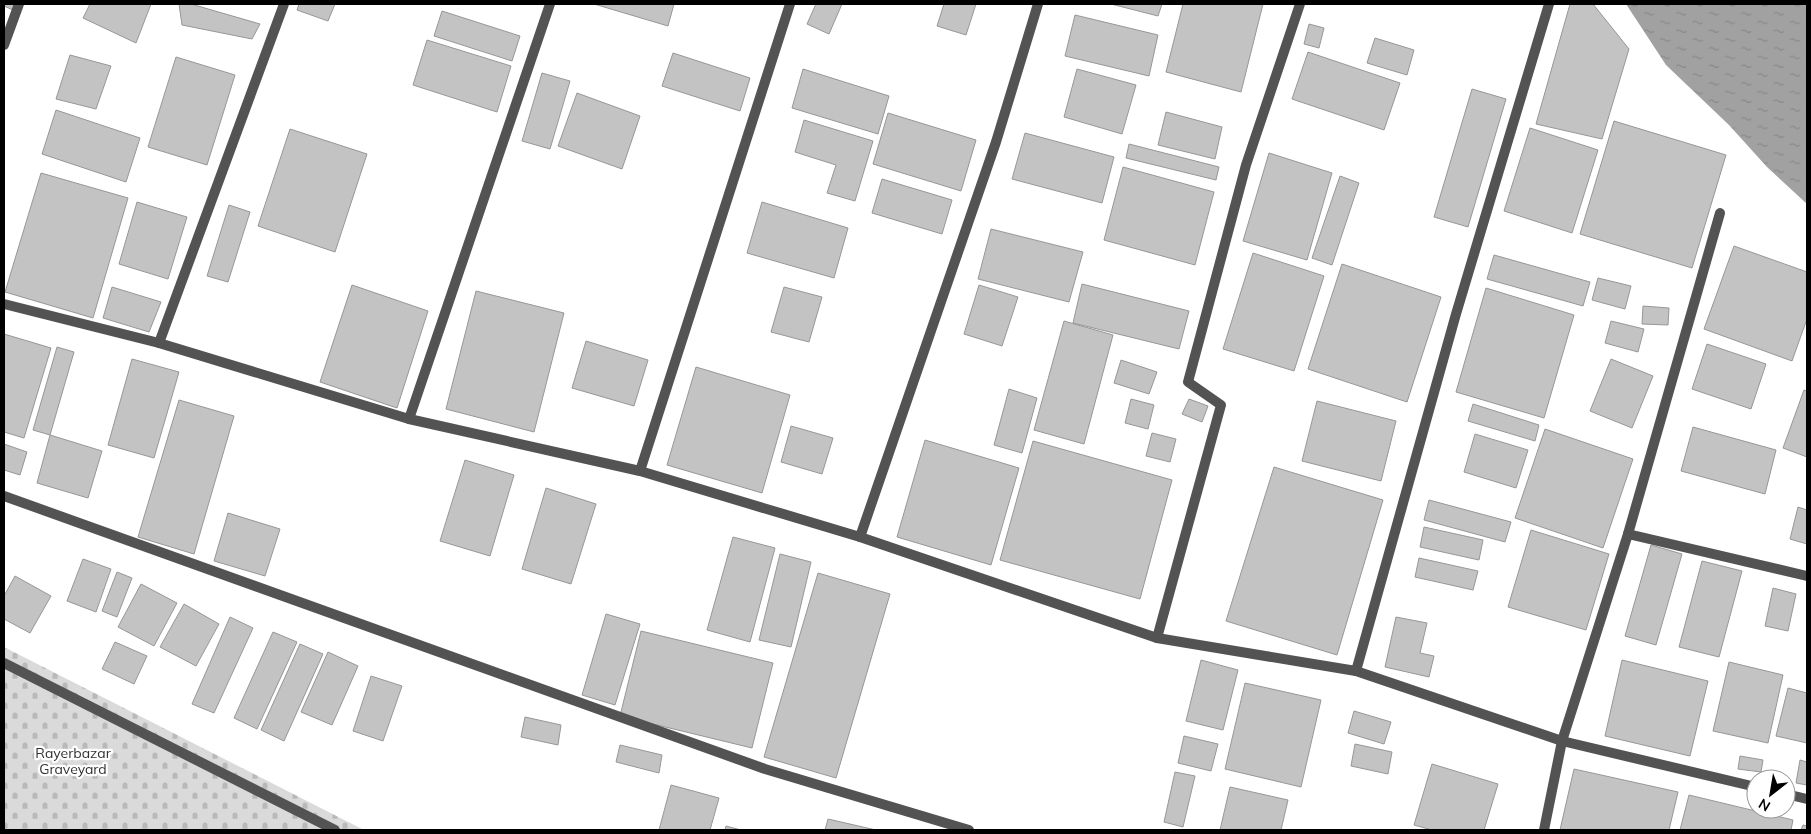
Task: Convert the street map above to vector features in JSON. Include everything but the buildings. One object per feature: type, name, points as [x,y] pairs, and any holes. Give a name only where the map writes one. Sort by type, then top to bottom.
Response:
[{"type":"street","points":[[4,45],[18,4]]},
{"type":"street","points":[[160,343],[284,4]]},
{"type":"street","points":[[409,419],[550,4]]},
{"type":"street","points":[[640,471],[790,4]]},
{"type":"street","points":[[860,537],[996,142],[1038,4]]},
{"type":"street","points":[[1157,638],[1220,406],[1188,382],[1246,165],[1300,4]]},
{"type":"street","points":[[1356,671],[1456,314],[1548,4]]},
{"type":"street","points":[[1544,830],[1562,741],[1628,534],[1720,213]]},
{"type":"street","points":[[4,304],[160,343],[409,419],[640,471],[860,537],[1157,638],[1356,671],[1562,741],[1746,785]]},
{"type":"street","points":[[4,496],[765,769],[968,830]]},
{"type":"street","points":[[1628,534],[1807,576]]},
{"type":"street","points":[[4,663],[335,830]]},
{"type":"green space","name":"Rayerbazar Graveyard","points":[[4,647],[364,830],[4,830]]},
{"type":"water","points":[[1626,4],[1807,4],[1807,204],[1767,167],[1729,125],[1666,65]]}]
